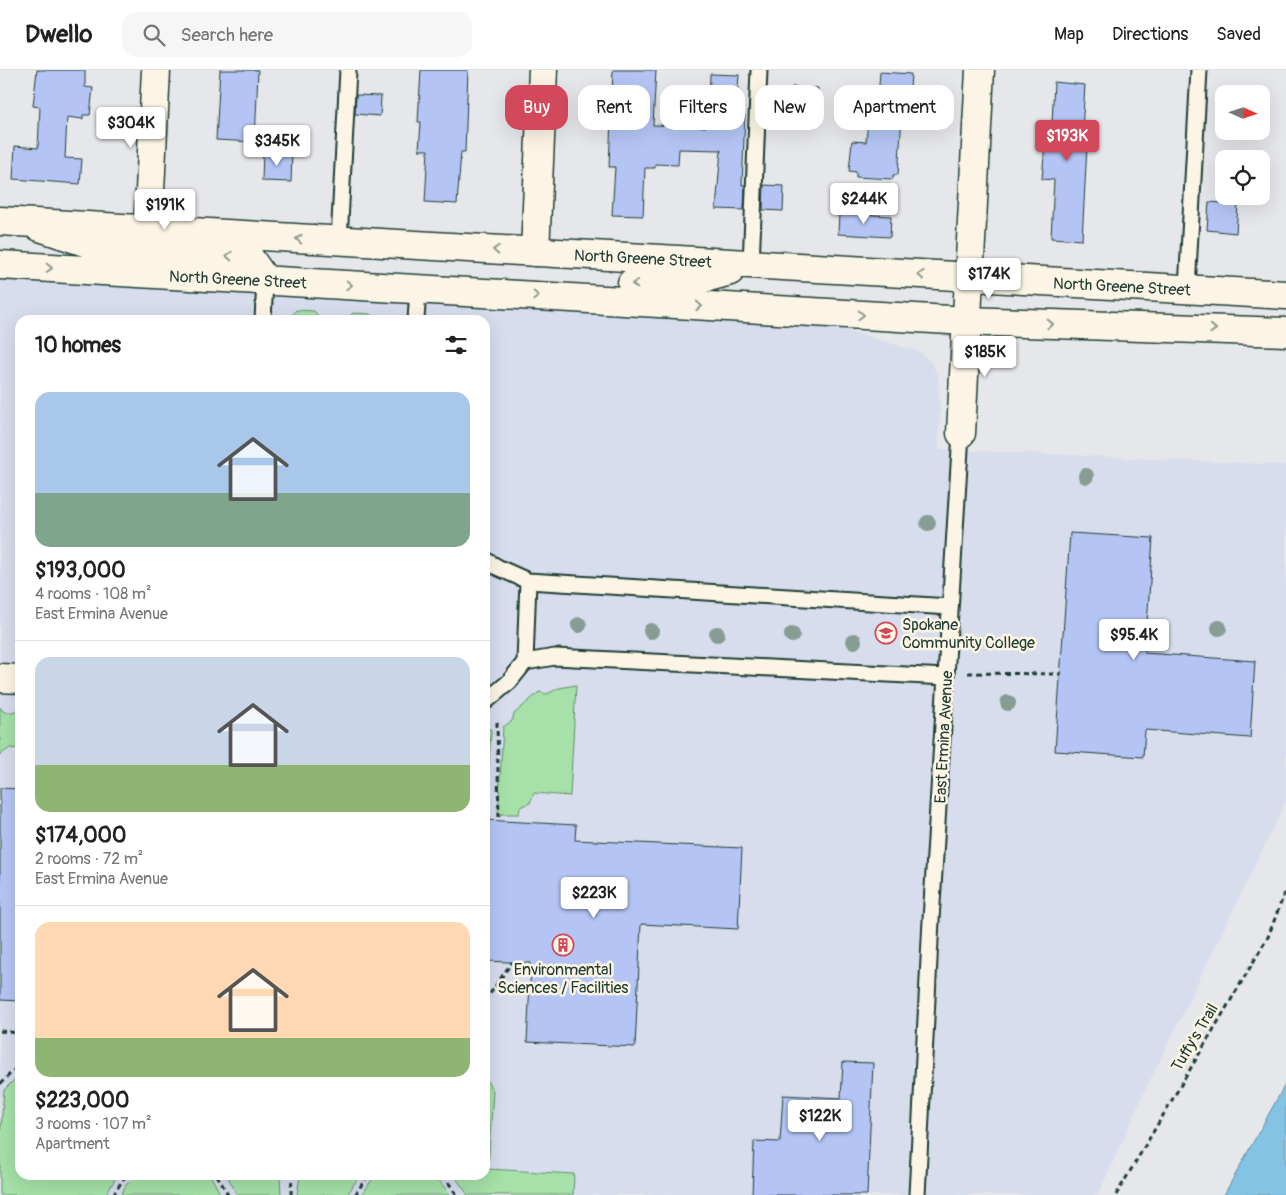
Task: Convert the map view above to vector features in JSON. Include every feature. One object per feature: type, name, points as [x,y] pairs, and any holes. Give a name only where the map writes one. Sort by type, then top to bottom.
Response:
[{"type":"main road","points":[[148,230],[156,70]]},
{"type":"main road","points":[[535,252],[543,70]]},
{"type":"main road","name":"East Ermina Avenue","points":[[961,433],[980,70]]},
{"type":"main road","name":"North Greene Street","points":[[0,221],[1286,295]]},
{"type":"main road","points":[[28,223],[103,248],[249,257],[265,280]]},
{"type":"main road","name":"North Greene Street","points":[[0,265],[967,321],[1286,332]]},
{"type":"main road","points":[[418,289],[422,279],[433,272],[669,285],[687,283],[751,265]]},
{"type":"main road","points":[[0,678],[15,679]]},
{"type":"lane","points":[[339,241],[348,70]]},
{"type":"lane","points":[[751,265],[760,70]]},
{"type":"lane","points":[[1187,289],[1199,70]]},
{"type":"lane","points":[[264,315],[265,280]]},
{"type":"lane","points":[[416,315],[418,289]]},
{"type":"lane","name":"East Ermina Avenue","points":[[918,1195],[931,920],[961,433]]},
{"type":"lane","points":[[490,563],[528,581],[950,607]]},
{"type":"lane","points":[[490,698],[509,682],[525,662],[528,581]]},
{"type":"lane","points":[[525,662],[555,657],[946,677]]},
{"type":"path","points":[[968,673],[1060,674]]},
{"type":"path","points":[[497,722],[499,821]]},
{"type":"path","name":"Tuffy's Trail","points":[[1116,1195],[1268,937],[1286,889]]},
{"type":"path","points":[[490,994],[512,962]]},
{"type":"path","points":[[0,1031],[15,1032]]},
{"type":"path","points":[[0,1084],[15,1069]]},
{"type":"path","points":[[113,1195],[123,1180]]},
{"type":"path","points":[[220,1180],[228,1195]]},
{"type":"path","points":[[290,1195],[292,1180]]},
{"type":"path","points":[[355,1195],[365,1180]]},
{"type":"path","points":[[446,1180],[457,1195]]},
{"type":"shaded area","name":"Spokane Community College","points":[[0,278],[840,328],[920,352],[931,362],[938,376],[940,409],[939,449],[1286,465],[1286,801],[1145,1091],[1098,1195],[0,1195]]},
{"type":"green space","points":[[296,310],[314,311],[317,314],[317,315],[292,315]]},
{"type":"green space","points":[[353,313],[371,315],[351,315]]},
{"type":"green space","points":[[576,685],[570,796],[534,793],[530,803],[520,807],[519,814],[498,814],[503,727],[512,721],[514,714],[539,692],[547,694],[559,688]]},
{"type":"green space","points":[[0,707],[4,712],[15,711],[15,748],[10,748],[0,755]]},
{"type":"green space","points":[[15,1079],[15,1180],[115,1180],[105,1195],[0,1195],[0,1139],[4,1090]]},
{"type":"green space","points":[[490,1086],[493,1091],[490,1138]]},
{"type":"green space","points":[[490,1169],[574,1174],[573,1195],[468,1195],[458,1180],[490,1180]]},
{"type":"green space","points":[[131,1180],[213,1180],[221,1195],[121,1195]]},
{"type":"green space","points":[[230,1180],[280,1180],[281,1195],[237,1195]]},
{"type":"green space","points":[[299,1180],[357,1180],[347,1195],[297,1195]]},
{"type":"green space","points":[[372,1180],[439,1180],[450,1195],[362,1195]]},
{"type":"water","points":[[1286,1083],[1286,1195],[1224,1195]]},
{"type":"building","points":[[37,70],[85,70],[85,87],[93,88],[90,115],[83,115],[83,119],[67,117],[65,158],[82,159],[80,184],[13,179],[15,146],[38,148],[40,107],[33,106]]},
{"type":"building","points":[[220,70],[258,70],[255,142],[216,140]]},
{"type":"building","points":[[421,70],[468,70],[465,152],[461,152],[457,204],[425,202],[428,150],[419,150],[421,122],[418,122]]},
{"type":"building","points":[[613,70],[656,70],[653,125],[660,125],[660,130],[744,130],[742,185],[745,185],[744,210],[716,209],[721,150],[679,149],[678,165],[655,164],[655,168],[645,168],[643,216],[612,215],[615,167],[609,167],[611,130],[650,130],[650,85],[612,85]]},
{"type":"building","points":[[880,72],[911,74],[910,85],[879,85]]},
{"type":"building","points":[[710,74],[739,75],[738,85],[710,85]]},
{"type":"building","points":[[1054,82],[1085,85],[1081,146],[1087,146],[1082,240],[1051,238],[1054,180],[1042,179],[1045,143],[1051,144]]},
{"type":"building","points":[[356,95],[381,96],[380,116],[355,114]]},
{"type":"building","points":[[867,130],[901,130],[898,175],[893,175],[893,179],[856,177],[856,172],[849,171],[852,141],[866,142]]},
{"type":"building","points":[[263,152],[292,153],[291,182],[262,181]]},
{"type":"building","points":[[764,185],[784,186],[783,211],[763,210]]},
{"type":"building","points":[[1209,202],[1215,202],[1215,205],[1238,205],[1236,233],[1207,230]]},
{"type":"building","points":[[839,213],[891,216],[890,237],[838,234]]},
{"type":"building","points":[[1070,533],[1153,538],[1145,653],[1255,661],[1250,738],[1145,730],[1143,757],[1055,751]]},
{"type":"building","points":[[0,788],[15,789],[15,1001],[0,1000]]},
{"type":"building","name":"Environmental Sciences / Facilities","points":[[490,820],[576,825],[575,840],[742,848],[738,929],[641,924],[635,1047],[527,1042],[531,963],[490,961]]},
{"type":"building","points":[[843,1062],[873,1063],[867,1195],[752,1195],[754,1141],[780,1142],[783,1095],[841,1098]]},
{"type":"place","name":"Spokane Community College","points":[[886,633]]},
{"type":"place","name":"Environmental Sciences / Facilities","points":[[563,945]]}]
